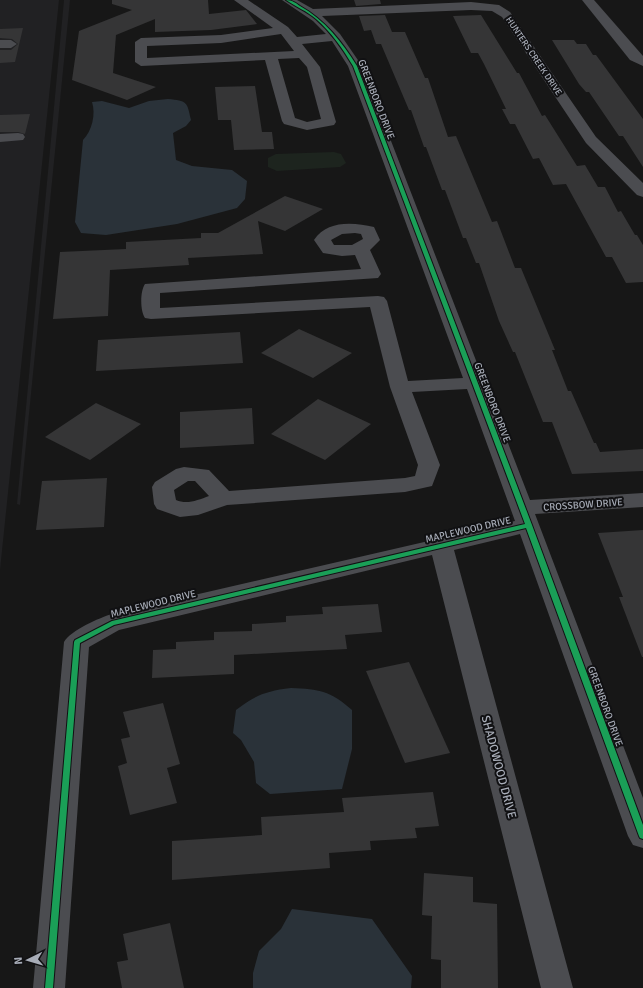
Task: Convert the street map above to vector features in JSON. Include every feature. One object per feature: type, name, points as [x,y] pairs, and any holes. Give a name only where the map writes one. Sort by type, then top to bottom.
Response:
[{"type":"street","points":[[240,0],[284,30],[313,67],[329,122],[307,126],[289,121],[271,57]]},
{"type":"street","name":"GREENBORO DRIVE","points":[[288,0],[310,13],[344,47],[355,66],[526,517],[643,836]]},
{"type":"street","points":[[588,0],[635,57],[643,62]]},
{"type":"street","name":"HUNTERS CREEK DRIVE","points":[[310,13],[471,6],[495,8],[506,14],[591,140],[643,192]]},
{"type":"street","points":[[284,30],[221,39],[141,42],[141,62],[271,57],[303,54]]},
{"type":"street","points":[[294,41],[334,37]]},
{"type":"street","points":[[0,138],[18,137]]},
{"type":"street","points":[[224,498],[405,485],[424,481],[429,465],[400,386],[372,274],[361,249]]},
{"type":"street","points":[[372,274],[151,288],[151,314],[378,301]]},
{"type":"street","points":[[400,386],[475,383]]},
{"type":"street","name":"CROSSBOW DRIVE","points":[[526,517],[643,500]]},
{"type":"street","name":"MAPLEWOOD DRIVE","points":[[49,988],[76,642],[112,623],[441,545],[526,517]]},
{"type":"street","name":"SHADOWOOD DRIVE","points":[[441,545],[557,988]]},
{"type":"shaded area","points":[[0,0],[59,0],[0,570]]},
{"type":"shaded area","points":[[64,0],[70,0],[20,505],[17,504]]},
{"type":"shaded area","points":[[168,99],[179,100],[185,103],[191,120],[186,126],[173,133],[176,160],[192,166],[232,170],[247,181],[245,199],[237,208],[177,224],[106,235],[81,233],[75,222],[83,140],[91,127],[94,112],[92,102],[102,101],[129,108],[149,101]]},
{"type":"shaded area","points":[[334,152],[341,154],[346,163],[340,167],[277,171],[268,167],[268,158],[276,154]]},
{"type":"shaded area","points":[[291,688],[324,692],[338,699],[352,710],[352,749],[342,789],[270,794],[256,783],[254,762],[241,740],[233,733],[236,710],[262,694]]},
{"type":"shaded area","points":[[292,909],[372,919],[412,976],[411,988],[253,988],[253,973],[259,951],[281,929]]},
{"type":"building","points":[[112,0],[208,0],[209,14],[246,10],[257,24],[211,30],[155,32],[155,19],[116,35],[113,73],[156,87],[127,100],[72,80],[79,31],[132,10],[112,4]]},
{"type":"building","points":[[354,0],[380,0],[381,4],[356,6]]},
{"type":"building","points":[[385,15],[392,32],[405,32],[425,78],[428,78],[448,137],[456,136],[492,222],[497,221],[515,268],[521,268],[555,350],[552,350],[568,391],[571,391],[594,443],[596,443],[600,452],[643,449],[643,471],[572,474],[552,422],[543,422],[515,352],[513,352],[499,321],[479,263],[476,263],[466,238],[463,238],[445,190],[442,190],[426,147],[424,147],[411,110],[409,110],[381,44],[376,44],[371,30],[364,31],[359,16]]},
{"type":"building","points":[[481,15],[517,73],[519,73],[542,116],[545,115],[577,166],[585,165],[598,187],[605,187],[618,212],[621,211],[635,235],[637,235],[643,245],[643,282],[626,283],[612,257],[606,257],[566,184],[553,185],[539,158],[533,159],[515,124],[510,124],[502,109],[506,109],[484,64],[478,53],[471,53],[453,16]]},
{"type":"building","points":[[23,28],[15,62],[0,63],[0,50],[11,50],[18,44],[12,39],[0,38],[0,29]]},
{"type":"building","points":[[552,40],[574,40],[577,44],[586,44],[593,55],[596,55],[643,119],[643,167],[623,136],[619,136],[589,92],[586,92],[579,84]]},
{"type":"building","points":[[255,86],[262,132],[272,132],[274,149],[234,150],[231,120],[218,120],[215,87]]},
{"type":"building","points":[[30,114],[25,134],[18,132],[0,132],[0,115]]},
{"type":"building","points":[[285,196],[323,209],[285,231],[258,221],[263,254],[188,258],[189,265],[110,270],[108,316],[53,319],[60,252],[126,249],[126,242],[201,238],[201,233],[218,233]]},
{"type":"building","points":[[299,329],[352,353],[313,378],[261,353]]},
{"type":"building","points":[[240,332],[243,363],[96,371],[98,340]]},
{"type":"building","points":[[318,399],[371,424],[325,460],[271,434]]},
{"type":"building","points":[[96,403],[141,424],[90,460],[45,437]]},
{"type":"building","points":[[252,408],[254,444],[180,448],[180,412]]},
{"type":"building","points":[[107,478],[104,527],[36,530],[42,481]]},
{"type":"building","points":[[643,530],[642,657],[619,597],[623,597],[598,533]]},
{"type":"building","points":[[378,604],[382,632],[345,635],[347,649],[234,655],[234,674],[152,678],[153,650],[176,649],[176,642],[214,640],[214,632],[252,631],[252,624],[286,622],[286,616],[323,614],[322,607]]},
{"type":"building","points":[[409,662],[450,753],[405,763],[366,671]]},
{"type":"building","points":[[163,703],[180,764],[167,768],[177,803],[130,815],[118,766],[127,763],[121,739],[130,737],[123,712]]},
{"type":"building","points":[[433,792],[439,826],[415,828],[417,838],[370,841],[371,850],[329,853],[330,868],[172,880],[172,841],[262,835],[261,817],[344,812],[342,798]]},
{"type":"building","points":[[424,873],[473,877],[473,902],[497,904],[498,988],[441,988],[441,960],[431,959],[432,916],[422,915]]},
{"type":"building","points":[[170,923],[184,988],[122,988],[117,962],[128,960],[123,934]]},
{"type":"cycle path","points":[[288,0],[317,18],[329,30],[355,66],[522,508],[643,836]]},
{"type":"cycle path","points":[[49,988],[77,642],[112,623],[529,525]]}]
